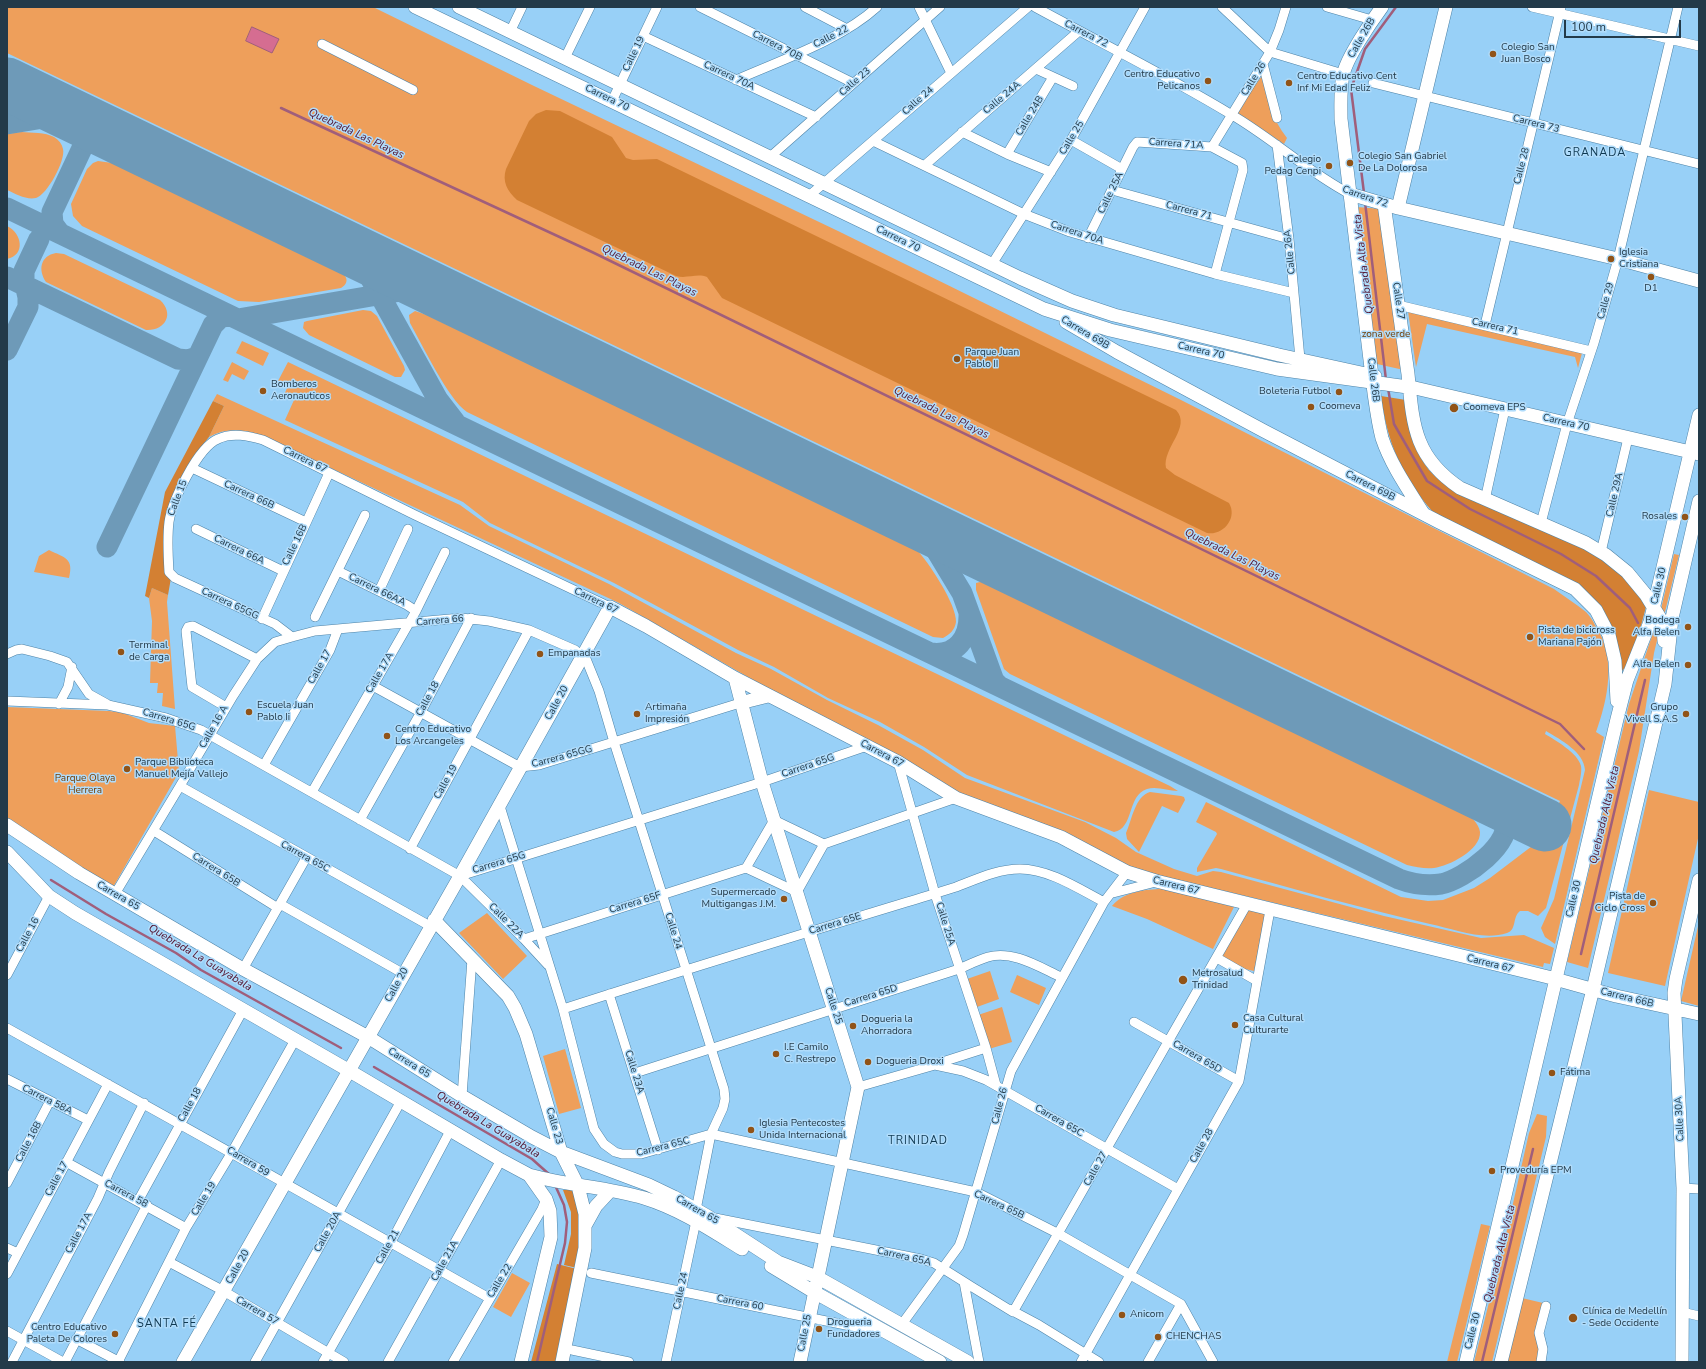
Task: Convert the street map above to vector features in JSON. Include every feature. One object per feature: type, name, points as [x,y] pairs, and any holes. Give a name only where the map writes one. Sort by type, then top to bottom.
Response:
[{"type":"street","name":"Carrera 70","points":[[415,7],[612,100],[1044,309],[1110,330],[1277,369],[1382,381],[1409,381],[1440,394],[1695,453]]},
{"type":"street","name":"Carrera 70","points":[[459,7],[992,264],[1072,301],[1107,313],[1382,381]]},
{"type":"street","points":[[510,32],[522,7]]},
{"type":"street","points":[[565,58],[590,7]]},
{"type":"street","name":"Calle 19","points":[[612,100],[657,7]]},
{"type":"street","name":"Carrera 70B","points":[[700,7],[853,83]]},
{"type":"street","points":[[805,7],[847,29]]},
{"type":"street","name":"Calle 22","points":[[736,80],[847,29],[864,19],[877,7]]},
{"type":"street","points":[[919,7],[951,74]]},
{"type":"street","name":"Calle 23","points":[[770,157],[940,7]]},
{"type":"street","name":"Calle 24","points":[[809,196],[1028,7]]},
{"type":"street","name":"Carrera 72","points":[[1035,7],[1120,51],[1232,114],[1260,132],[1319,176],[1354,195],[1398,208],[1506,234],[1618,259],[1627,258],[1699,280]]},
{"type":"street","name":"Calle 25","points":[[992,264],[1071,140],[1145,7]]},
{"type":"street","points":[[1222,7],[1270,52],[1344,74]]},
{"type":"street","name":"Calle 26","points":[[1212,147],[1270,52],[1286,7]]},
{"type":"street","points":[[1327,7],[1372,20]]},
{"type":"street","name":"Calle 26B","points":[[1382,7],[1372,20],[1347,64],[1344,74],[1340,104],[1382,381],[1382,437],[1398,472],[1423,513]]},
{"type":"street","points":[[1398,208],[1426,96],[1446,7]]},
{"type":"street","points":[[1532,7],[1560,10],[1670,40],[1699,46]]},
{"type":"street","name":"Calle 29","points":[[1541,523],[1567,424],[1591,351],[1618,259],[1678,7]]},
{"type":"street","name":"Calle 28","points":[[1485,325],[1560,10]]},
{"type":"street","name":"Calle 24A","points":[[925,165],[1079,31]]},
{"type":"street","name":"Carrera 70A","points":[[643,36],[816,117]]},
{"type":"street","points":[[322,44],[413,90]]},
{"type":"street","points":[[1263,64],[1277,118]]},
{"type":"street","points":[[1036,69],[1073,86]]},
{"type":"street","name":"Calle 24B","points":[[1007,154],[1053,77]]},
{"type":"street","name":"Carrera 73","points":[[1373,83],[1699,164]]},
{"type":"street","points":[[962,132],[1007,154],[1051,172]]},
{"type":"street","name":"Carrera 70A","points":[[873,140],[1024,214],[1070,232],[1215,274],[1294,293]]},
{"type":"street","points":[[1071,140],[1122,169]]},
{"type":"street","name":"Carrera 71A","points":[[1133,148],[1138,142],[1212,147],[1242,163],[1242,176],[1230,221]]},
{"type":"street","name":"Calle 26A","points":[[1277,145],[1289,239],[1300,360]]},
{"type":"street","name":"Calle 25A","points":[[1088,238],[1133,148]]},
{"type":"street","name":"Carrera 71","points":[[1112,190],[1230,221],[1289,239]]},
{"type":"street","name":"Calle 27","points":[[1384,204],[1416,433],[1423,450],[1432,465],[1444,477],[1460,488],[1485,500]]},
{"type":"street","points":[[1215,274],[1230,221]]},
{"type":"street","name":"Carrera 72","points":[[1683,274],[1699,276]]},
{"type":"street","name":"Carrera 71","points":[[1398,305],[1591,351]]},
{"type":"street","name":"Carrera 69B","points":[[1044,309],[1116,352],[1423,513],[1568,585],[1580,593],[1590,603],[1606,628],[1613,649],[1617,688],[1617,718]]},
{"type":"street","points":[[1505,409],[1485,500],[1541,523],[1601,552],[1627,572],[1654,607],[1663,627],[1664,640],[1650,748]]},
{"type":"street","name":"Calle 30","points":[[1466,1362],[1617,718],[1628,680],[1645,638],[1654,607],[1695,453],[1699,415]]},
{"type":"street","name":"Calle 15","points":[[169,572],[169,521],[184,481],[207,446],[218,438],[244,434]]},
{"type":"street","name":"Carrera 67","points":[[244,434],[263,440],[448,531],[610,607],[768,696],[898,762],[956,798],[1061,836],[1127,872],[1156,882],[1555,979]]},
{"type":"street","name":"Calle 29A","points":[[1601,552],[1628,438]]},
{"type":"street","name":"Carrera 66B","points":[[192,468],[306,522]]},
{"type":"street","name":"Calle 16B","points":[[262,619],[329,473]]},
{"type":"street","name":"Calle 30","points":[[1501,1362],[1593,989],[1650,748],[1667,674],[1673,610],[1699,501]]},
{"type":"street","points":[[315,617],[365,515]]},
{"type":"street","name":"Carrera 66A","points":[[196,529],[283,571]]},
{"type":"street","points":[[379,591],[408,529]]},
{"type":"street","name":"Calle 17A","points":[[312,792],[416,611],[445,552]]},
{"type":"street","name":"Carrera 66AA","points":[[338,571],[416,611]]},
{"type":"street","name":"Carrera 65GG","points":[[169,572],[175,578],[262,619],[276,624],[292,637]]},
{"type":"street","name":"Calle 20","points":[[183,1362],[285,1184],[348,1070],[460,876],[499,803],[610,607]]},
{"type":"street","name":"Carrera 66","points":[[292,637],[315,631],[471,618],[529,630],[564,645],[583,656]]},
{"type":"street","name":"Calle 18","points":[[360,820],[421,712],[471,618]]},
{"type":"street","points":[[226,708],[192,688],[190,683],[186,631],[188,627],[193,626],[257,659]]},
{"type":"street","name":"Calle 17","points":[[264,766],[330,650],[338,629]]},
{"type":"street","name":"Calle 19","points":[[410,848],[529,630]]},
{"type":"street","name":"Calle 16 A","points":[[115,894],[257,659],[275,642],[292,637]]},
{"type":"street","name":"Carrera 65G","points":[[7,654],[16,650],[27,650],[67,662],[72,667],[89,694],[108,705]]},
{"type":"street","name":"Calle 24","points":[[583,656],[590,666],[599,691],[685,970],[711,1048],[725,1099],[723,1108],[711,1134],[666,1362]]},
{"type":"street","points":[[59,704],[68,687],[72,667]]},
{"type":"street","name":"Calle 25","points":[[735,678],[740,703],[762,782],[858,1087],[800,1362]]},
{"type":"street","name":"Carrera 65GG","points":[[373,686],[520,767],[540,765],[740,703]]},
{"type":"street","points":[[740,703],[768,696]]},
{"type":"street","name":"Carrera 65G","points":[[7,701],[108,705],[166,718],[191,726],[210,735],[460,876],[762,782],[867,746]]},
{"type":"street","name":"Calle 25A","points":[[898,762],[911,814],[935,894],[986,1048],[996,1085]]},
{"type":"street","name":"Carrera 65C","points":[[180,786],[306,858],[432,923]]},
{"type":"street","points":[[824,844],[774,820],[746,868],[797,892],[824,844],[956,798]]},
{"type":"street","points":[[499,803],[563,1009]]},
{"type":"street","name":"Carrera 65","points":[[7,825],[79,873],[243,969],[368,1037],[462,1096],[561,1152],[648,1185],[814,1292],[940,1362]]},
{"type":"street","name":"Carrera 65B","points":[[154,831],[279,906],[404,974]]},
{"type":"street","name":"Carrera 65","points":[[7,852],[49,896],[146,955],[348,1070],[501,1160],[535,1177],[628,1194],[696,1215],[710,1217],[778,1262],[817,1277],[968,1362]]},
{"type":"street","points":[[243,969],[306,858]]},
{"type":"street","name":"Carrera 65F","points":[[524,939],[746,868]]},
{"type":"street","name":"Carrera 65E","points":[[563,1009],[685,970],[935,894],[993,873],[1022,869],[1042,873],[1104,902]]},
{"type":"street","name":"Calle 26","points":[[902,1324],[959,1246],[1011,1070],[1061,977],[1104,902],[1127,872]]},
{"type":"street","name":"Calle 22A","points":[[460,876],[551,968]]},
{"type":"street","name":"Calle 30A","points":[[1682,1362],[1683,1188],[1674,993],[1699,880]]},
{"type":"street","points":[[1112,893],[1156,882]]},
{"type":"street","name":"Calle 16","points":[[7,974],[49,896]]},
{"type":"street","name":"Calle 27","points":[[1013,1312],[1247,904]]},
{"type":"street","name":"Calle 28","points":[[1083,1358],[1238,1081],[1270,910]]},
{"type":"street","name":"Calle 23","points":[[432,923],[472,959],[508,996],[516,1008],[526,1034],[561,1152],[578,1186],[584,1206],[586,1224],[584,1256],[562,1362]]},
{"type":"street","name":"Carrera 65D","points":[[635,1073],[959,969],[988,957],[1010,956],[1027,961],[1061,977]]},
{"type":"street","points":[[1217,958],[1257,981]]},
{"type":"street","points":[[462,1096],[472,959]]},
{"type":"street","name":"Carrera 66B","points":[[1555,979],[1616,996],[1699,1014]]},
{"type":"street","name":"Calle 23A","points":[[610,994],[658,1150]]},
{"type":"street","name":"Carrera 65C","points":[[563,1009],[594,1129],[604,1144],[615,1152],[641,1154],[711,1134]]},
{"type":"street","name":"Calle 18","points":[[138,1200],[243,1010]]},
{"type":"street","name":"Carrera 65D","points":[[1134,1022],[1238,1081]]},
{"type":"street","name":"Carrera 59","points":[[7,1028],[232,1152],[285,1184],[490,1298]]},
{"type":"street","name":"Calle 19","points":[[119,1362],[186,1228],[232,1152],[295,1040]]},
{"type":"street","name":"Carrera 65C","points":[[858,1087],[935,1065],[986,1048]]},
{"type":"street","name":"Carrera 65C","points":[[935,1065],[964,1071],[996,1085],[1178,1189]]},
{"type":"street","name":"Carrera 58A","points":[[8,1083],[50,1101],[88,1120]]},
{"type":"street","name":"Calle 17","points":[[7,1274],[108,1084]]},
{"type":"street","name":"Calle 16B","points":[[7,1183],[50,1101]]},
{"type":"street","name":"Calle 20A","points":[[255,1362],[401,1101]]},
{"type":"street","name":"Calle 17A","points":[[12,1362],[144,1103]]},
{"type":"street","name":"Calle 21","points":[[322,1362],[391,1242],[450,1131]]},
{"type":"street","name":"Carrera 65B","points":[[711,1134],[976,1192],[1059,1234],[1181,1304]]},
{"type":"street","name":"Calle 21A","points":[[388,1362],[501,1160]]},
{"type":"street","name":"Carrera 58","points":[[66,1162],[138,1200],[186,1228]]},
{"type":"street","points":[[520,1361],[551,1237],[550,1211],[535,1177]]},
{"type":"street","points":[[1683,1188],[1699,1189]]},
{"type":"street","points":[[586,1224],[596,1206],[610,1191]]},
{"type":"street","name":"Calle 22","points":[[454,1362],[542,1209],[546,1199]]},
{"type":"street","points":[[7,1331],[64,1362],[147,1205]]},
{"type":"street","name":"Carrera 65A","points":[[710,1217],[921,1259],[934,1263],[1013,1312],[1038,1325],[1083,1358],[1099,1362]]},
{"type":"street","points":[[7,1248],[18,1254]]},
{"type":"street","name":"Carrera 57","points":[[169,1262],[224,1291],[344,1362]]},
{"type":"street","name":"Carrera 60","points":[[591,1273],[889,1334]]},
{"type":"street","points":[[964,1282],[979,1362]]},
{"type":"street","points":[[1148,1362],[1181,1304]]},
{"type":"street","points":[[1181,1304],[1213,1362]]},
{"type":"street","points":[[1541,1362],[1543,1349],[1539,1333],[1546,1306]]},
{"type":"street","points":[[1682,1312],[1699,1316]]},
{"type":"street","points":[[76,1340],[119,1362]]},
{"type":"street","points":[[572,1350],[629,1362]]},
{"type":"green space","points":[[7,7],[373,7],[534,86],[838,231],[1179,399],[1554,589],[1586,612],[1592,620],[1602,637],[1608,664],[1607,692],[1596,732],[1604,737],[1555,944],[1545,937],[1541,928],[1554,899],[1585,770],[1581,758],[1571,747],[1546,731],[1545,734],[1566,747],[1576,756],[1581,766],[1579,785],[1546,908],[1538,916],[1528,911],[1520,911],[1516,917],[1512,929],[1507,933],[1488,936],[1468,933],[1352,905],[1216,868],[1197,872],[1197,868],[1217,834],[1216,832],[1196,822],[1206,802],[1401,897],[1428,901],[1443,900],[1474,888],[1490,878],[1540,840],[1545,833],[1560,801],[7,53]]},
{"type":"green space","points":[[1262,76],[1266,93],[1277,124],[1287,138],[1284,144],[1235,112]]},
{"type":"green space","points":[[21,132],[43,133],[50,135],[59,141],[63,149],[62,161],[59,169],[45,191],[36,198],[17,195],[7,190],[7,134]]},
{"type":"green space","points":[[98,161],[112,163],[344,275],[347,281],[341,288],[259,302],[238,301],[82,226],[73,216],[71,204],[87,169],[93,163]]},
{"type":"green space","name":"zona verde","points":[[1357,207],[1381,209],[1404,370],[1377,364]]},
{"type":"green space","points":[[7,226],[12,229],[19,238],[20,244],[17,253],[13,257],[7,259]]},
{"type":"green space","points":[[56,253],[64,254],[160,300],[167,311],[166,321],[158,328],[146,330],[46,282],[42,273],[42,264],[47,257]]},
{"type":"green space","points":[[363,310],[371,311],[377,316],[404,366],[405,370],[401,377],[395,377],[309,335],[303,328],[304,322],[307,321]]},
{"type":"green space","points":[[415,311],[427,315],[916,549],[934,573],[952,605],[956,622],[953,630],[943,638],[933,637],[467,412],[452,396],[444,384],[410,323],[409,315]]},
{"type":"green space","points":[[1408,311],[1582,353],[1578,368],[1575,357],[1427,324],[1416,367]]},
{"type":"green space","points":[[242,341],[269,353],[263,366],[236,353]]},
{"type":"green space","points":[[232,362],[249,371],[244,380],[232,374],[228,382],[223,380]]},
{"type":"green space","points":[[288,362],[1178,791],[1151,788],[1141,792],[1133,804],[1125,825],[1120,830],[1114,832],[967,775],[924,747],[880,722],[828,698],[774,667],[738,650],[614,583],[490,523],[463,502],[285,420],[294,400],[284,395],[288,386],[278,381]]},
{"type":"green space","points":[[217,394],[460,505],[489,526],[609,584],[736,653],[771,669],[827,700],[878,725],[923,750],[965,778],[1085,822],[1116,838],[1136,852],[1174,869],[1197,876],[1213,871],[1221,872],[1384,916],[1481,938],[1524,935],[1554,948],[1550,964],[1544,963],[1543,967],[1149,873],[1129,866],[1047,825],[975,801],[774,692],[619,603],[260,435],[234,430],[221,432],[209,437],[224,406],[213,401]]},
{"type":"green space","points":[[49,550],[64,557],[69,562],[69,578],[34,572],[39,556]]},
{"type":"green space","points":[[1674,554],[1679,555],[1664,616],[1661,609]]},
{"type":"green space","points":[[985,582],[1463,811],[1471,817],[1478,826],[1480,832],[1479,839],[1470,851],[1440,867],[1420,868],[1407,865],[1010,674],[1004,669],[976,590],[976,583]]},
{"type":"green space","points":[[152,588],[168,595],[167,602],[175,709],[162,706],[163,693],[157,693],[158,683],[150,683],[152,621],[149,598]]},
{"type":"green space","points":[[1655,627],[1660,628],[1654,653],[1639,751],[1588,968],[1567,962],[1629,704]]},
{"type":"green space","name":"Parque Olaya Herrera","points":[[7,707],[109,711],[123,713],[149,723],[175,726],[179,772],[112,889],[7,819]]},
{"type":"green space","name":"Pista de Ciclo Cross","points":[[1649,790],[1699,802],[1699,834],[1665,986],[1608,973]]},
{"type":"green space","points":[[1150,792],[1181,796],[1184,797],[1185,800],[1178,813],[1162,806],[1139,852],[1127,839],[1126,833],[1137,803],[1145,794]]},
{"type":"green space","points":[[1172,889],[1234,907],[1213,949],[1147,919],[1112,906],[1117,901],[1128,895],[1140,891]]},
{"type":"green space","points":[[1246,910],[1267,913],[1254,971],[1236,967],[1220,957]]},
{"type":"green space","points":[[487,913],[527,956],[503,979],[459,933]]},
{"type":"green space","points":[[1699,922],[1699,1006],[1681,1001]]},
{"type":"green space","points":[[990,971],[999,999],[977,1007],[967,979]]},
{"type":"green space","points":[[1017,975],[1046,988],[1039,1005],[1010,992]]},
{"type":"green space","points":[[1002,1007],[1012,1042],[989,1049],[978,1015]]},
{"type":"green space","points":[[565,1049],[581,1108],[559,1114],[543,1056]]},
{"type":"green space","points":[[1537,1114],[1547,1116],[1546,1137],[1492,1362],[1474,1362],[1504,1243],[1529,1133]]},
{"type":"green space","points":[[1481,1224],[1490,1226],[1457,1362],[1447,1362]]},
{"type":"green space","points":[[512,1273],[530,1283],[511,1317],[493,1307]]},
{"type":"green space","points":[[1522,1298],[1543,1303],[1537,1362],[1507,1362]]},
{"type":"shaded area","points":[[252,27],[279,39],[272,53],[246,41]]},
{"type":"shaded area","points":[[546,110],[560,111],[612,137],[626,158],[633,160],[657,159],[1176,410],[1180,417],[1181,423],[1179,431],[1168,453],[1166,468],[1175,475],[1229,503],[1232,514],[1227,525],[1218,532],[1207,533],[722,298],[707,277],[676,276],[517,200],[506,186],[506,169],[529,121],[536,114]]},
{"type":"shaded area","points":[[1381,396],[1406,400],[1414,442],[1419,454],[1433,474],[1443,483],[1457,492],[1586,548],[1615,567],[1647,603],[1634,649],[1622,671],[1618,647],[1611,627],[1569,579],[1439,517],[1433,512],[1413,486],[1398,458],[1387,429]]},
{"type":"shaded area","points":[[213,401],[224,406],[209,437],[193,457],[180,480],[170,512],[171,578],[168,595],[152,588],[149,598],[145,596],[165,492]]},
{"type":"shaded area","points":[[578,1189],[584,1216],[577,1268],[564,1265],[571,1234],[571,1212],[563,1190]]},
{"type":"shaded area","points":[[557,1264],[577,1269],[557,1362],[531,1362]]},
{"type":"waterway","name":"Quebrada Alta Vista","points":[[1364,193],[1351,89],[1365,49],[1396,7]]},
{"type":"waterway","name":"Quebrada Las Playas","points":[[281,108],[592,252],[1560,724],[1584,749]]},
{"type":"waterway","name":"Quebrada Alta Vista","points":[[1365,202],[1386,380]]},
{"type":"waterway","name":"Quebrada Alta Vista","points":[[1388,388],[1394,424],[1427,481],[1470,509],[1561,554],[1596,576],[1630,608],[1638,623]]},
{"type":"waterway","name":"Quebrada Alta Vista","points":[[1581,954],[1645,680]]},
{"type":"waterway","name":"Quebrada La Guayabala","points":[[51,880],[106,914],[176,953],[201,970],[341,1048]]},
{"type":"waterway","name":"Quebrada La Guayabala","points":[[374,1067],[532,1159],[550,1175]]},
{"type":"waterway","name":"Quebrada Alta Vista","points":[[1482,1362],[1533,1149]]},
{"type":"waterway","name":"Quebrada La Guayabala","points":[[537,1362],[565,1243],[567,1222],[564,1205],[555,1185]]},
{"type":"taxiway","points":[[7,124],[68,114]]},
{"type":"taxiway","points":[[59,232],[53,224],[52,212],[84,144],[98,134],[106,134],[116,137]]},
{"type":"taxiway","points":[[7,208],[1399,879],[1419,884],[1441,884],[1462,875],[1486,858],[1496,848],[1503,837],[1506,826],[1505,815],[1494,801]]},
{"type":"taxiway","points":[[7,350],[28,307],[24,271],[39,239]]},
{"type":"taxiway","points":[[352,250],[362,263],[438,400],[455,422]]},
{"type":"taxiway","points":[[7,277],[178,359],[188,360],[197,357]]},
{"type":"taxiway","points":[[238,319],[418,288],[435,291]]},
{"type":"taxiway","points":[[107,547],[213,325],[221,317],[231,316]]},
{"type":"taxiway","points":[[921,525],[962,593],[994,681],[999,686]]},
{"type":"taxiway","points":[[930,653],[947,652],[960,644],[967,630],[969,613]]},
{"type":"runway","points":[[7,84],[1545,825]]},
{"type":"place","name":"Colegio San Juan Bosco","points":[[1493,54]]},
{"type":"place","name":"Centro Educativo Pelicanos","points":[[1208,81]]},
{"type":"place","name":"Centro Educativo Cent Inf Mi Edad Feliz","points":[[1289,83]]},
{"type":"place","name":"Colegio San Gabriel De La Dolorosa","points":[[1350,163]]},
{"type":"place","name":"Colegio Pedag Cenpi","points":[[1329,166]]},
{"type":"place","name":"Iglesia Cristiana","points":[[1611,259]]},
{"type":"place","name":"D1","points":[[1651,277]]},
{"type":"place","name":"Parque Juan Pablo II","points":[[957,359]]},
{"type":"place","name":"Bomberos Aeronauticos","points":[[263,391]]},
{"type":"place","name":"Boleteria Futbol","points":[[1339,392]]},
{"type":"place","name":"Coomeva","points":[[1311,407]]},
{"type":"place","name":"Coomeva EPS","points":[[1454,408]]},
{"type":"place","name":"Rosales","points":[[1685,517]]},
{"type":"place","name":"Bodega Alfa Belen","points":[[1688,627]]},
{"type":"place","name":"Pista de bicicross Mariana Pajón","points":[[1530,637]]},
{"type":"place","name":"Terminal de Carga","points":[[121,652]]},
{"type":"place","name":"Empanadas","points":[[540,654]]},
{"type":"place","name":"Alfa Belen","points":[[1688,665]]},
{"type":"place","name":"Escuela Juan Pablo Ii","points":[[249,712]]},
{"type":"place","name":"Artimaña Impresión","points":[[637,714]]},
{"type":"place","name":"Grupo Vivell S.A.S","points":[[1686,714]]},
{"type":"place","name":"Centro Educativo Los Arcangeles","points":[[387,736]]},
{"type":"place","name":"Parque Biblioteca Manuel Mejía Vallejo","points":[[127,769]]},
{"type":"place","name":"Supermercado Multigangas J.M.","points":[[784,899]]},
{"type":"place","name":"Pista de Ciclo Cross","points":[[1653,903]]},
{"type":"place","name":"Metrosalud Trinidad","points":[[1183,980]]},
{"type":"place","name":"Casa Cultural Culturarte","points":[[1235,1025]]},
{"type":"place","name":"Dogueria la Ahorradora","points":[[853,1026]]},
{"type":"place","name":"I.E Camilo C. Restrepo","points":[[776,1054]]},
{"type":"place","name":"Dogueria Droxi","points":[[868,1062]]},
{"type":"place","name":"Fátima","points":[[1552,1073]]},
{"type":"place","name":"Iglesia Pentecostes Unida Internacional","points":[[751,1130]]},
{"type":"place","name":"Proveduría EPM","points":[[1492,1171]]},
{"type":"place","name":"Anicom","points":[[1122,1315]]},
{"type":"place","name":"Clínica de Medellín - Sede Occidente","points":[[1573,1318]]},
{"type":"place","name":"Drogueria Fundadores","points":[[819,1329]]},
{"type":"place","name":"Centro Educativo Paleta De Colores","points":[[115,1334]]},
{"type":"place","name":"CHENCHAS","points":[[1158,1337]]},
{"type":"district","name":"GRANADA","points":[[1595,153]]},
{"type":"district","name":"TRINIDAD","points":[[918,1141]]},
{"type":"district","name":"SANTA FÉ","points":[[167,1324]]}]
